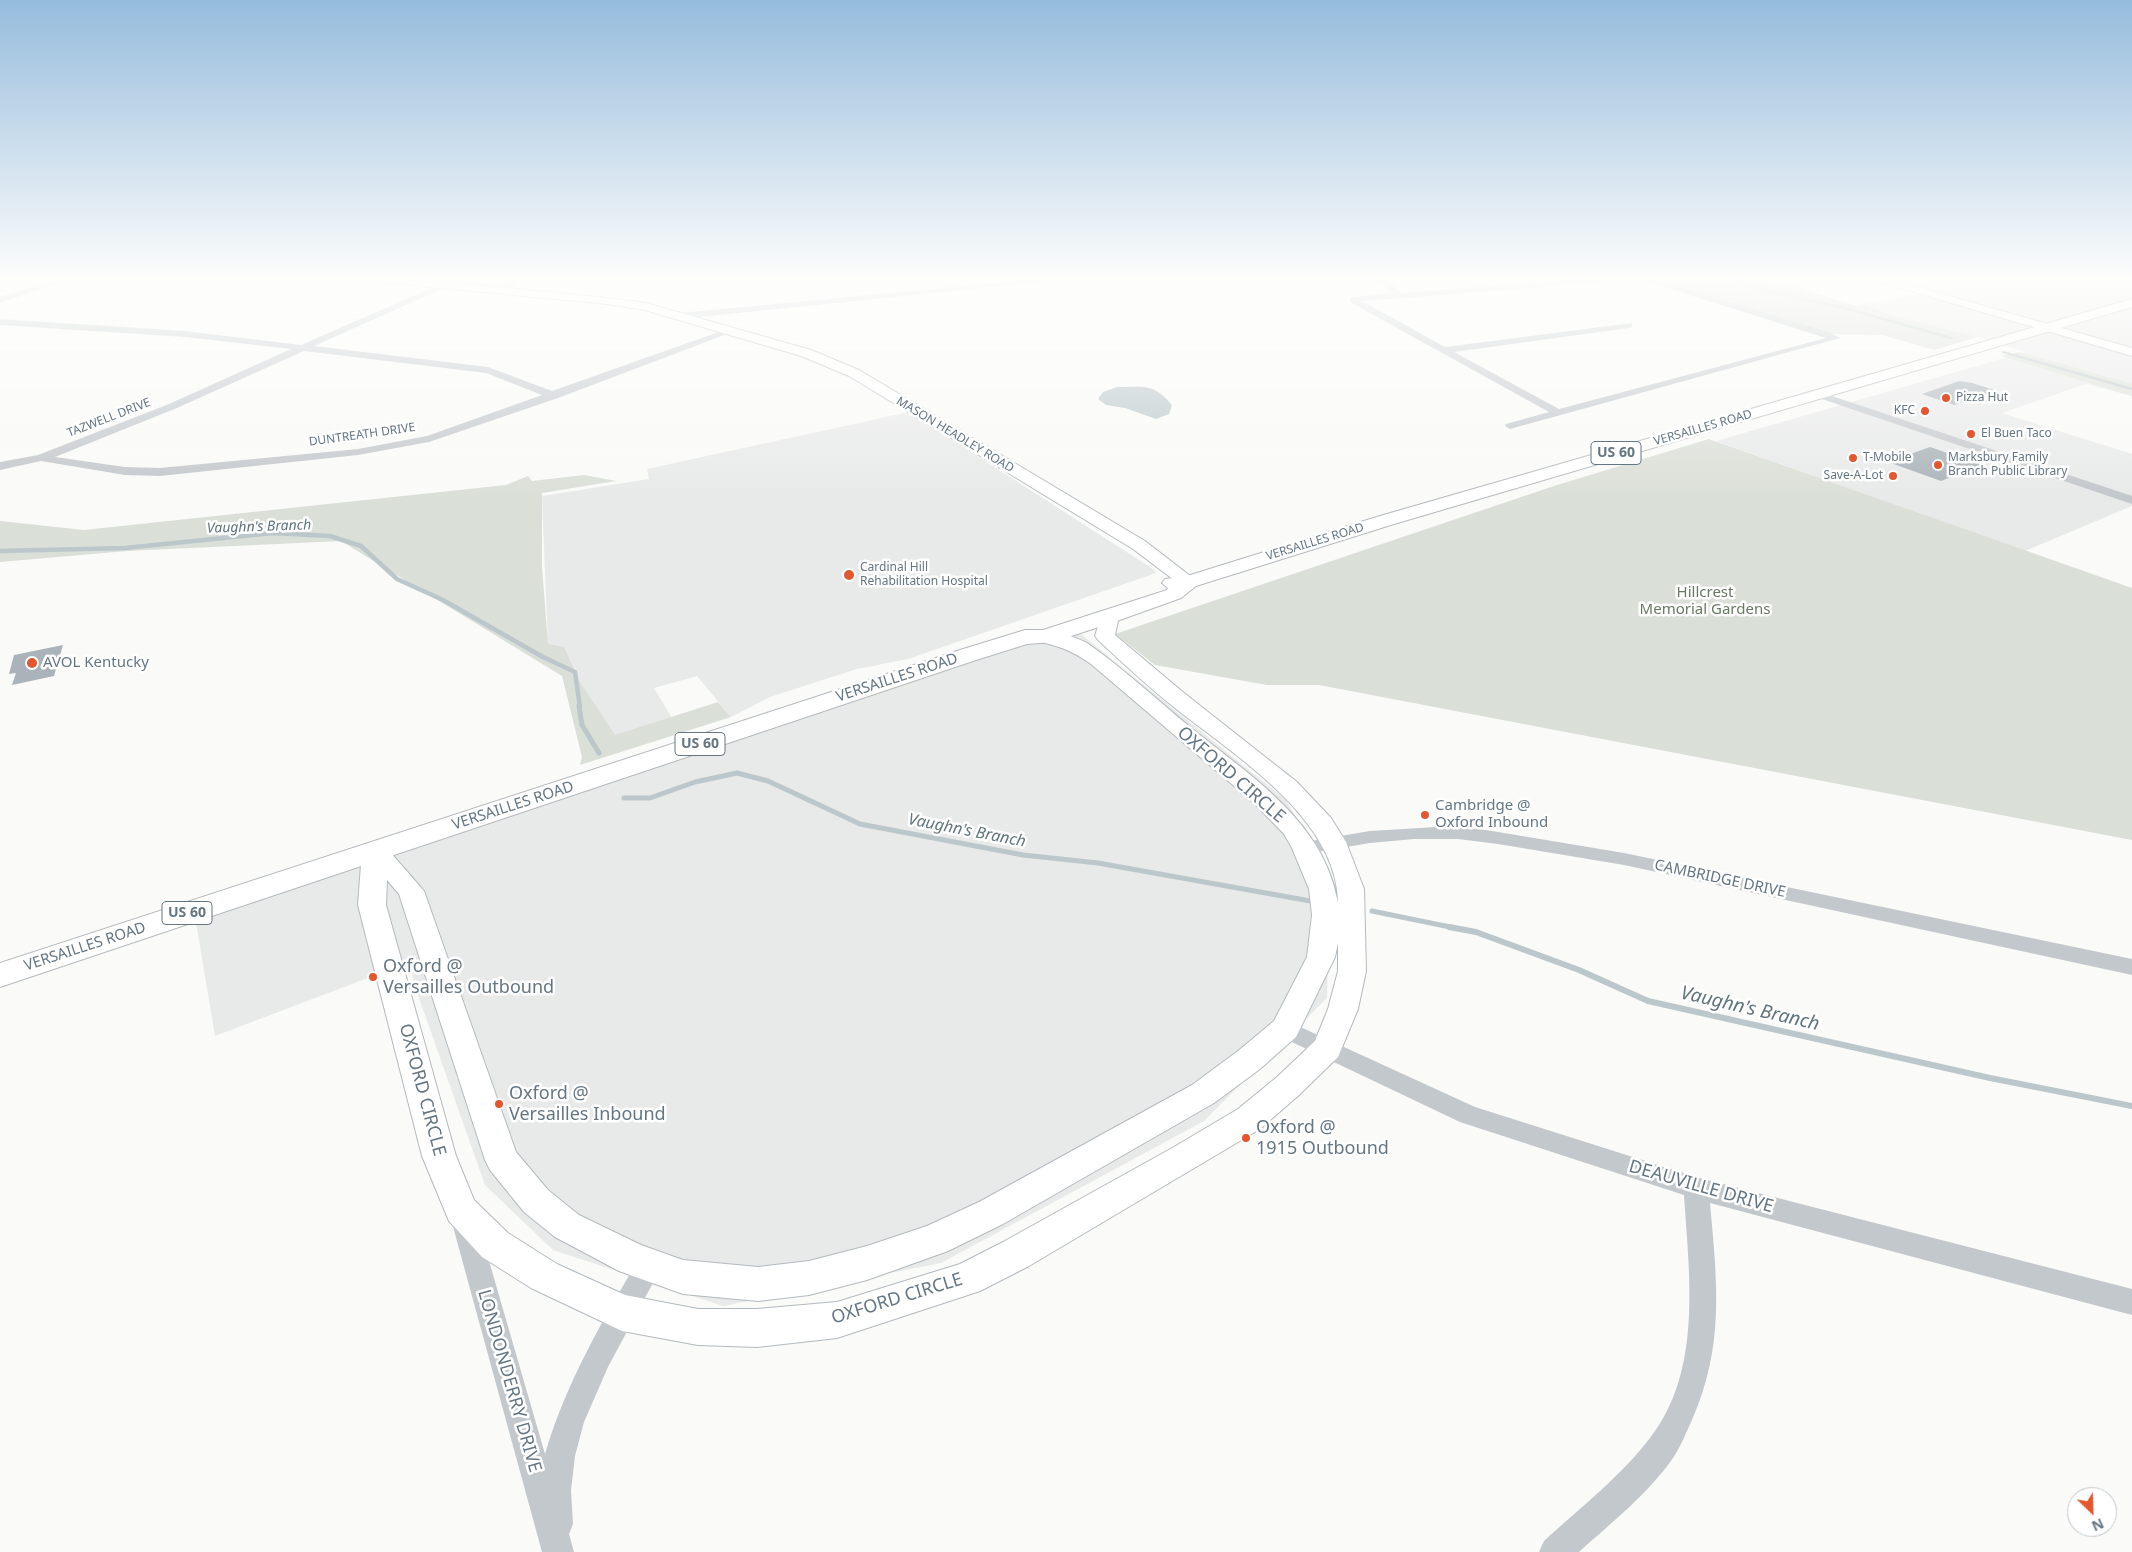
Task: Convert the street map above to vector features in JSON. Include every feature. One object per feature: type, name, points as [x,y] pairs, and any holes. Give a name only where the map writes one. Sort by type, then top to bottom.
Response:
[{"type":"main road","name":"VERSAILLES ROAD","points":[[1035,637],[1031,628],[1164,584],[1189,582],[1387,520],[1965,351]]},
{"type":"main road","name":"VERSAILLES ROAD","points":[[0,975],[374,851],[1035,637],[1109,616],[1174,594],[1189,582]]},
{"type":"street","name":"TAZWELL DRIVE","points":[[0,466],[41,458],[173,406],[297,351]]},
{"type":"street","points":[[334,351],[488,370],[554,396]]},
{"type":"street","name":"DUNTREATH DRIVE","points":[[41,458],[125,471],[152,472],[358,452],[430,439],[675,351]]},
{"type":"street","name":"MASON HEADLEY ROAD","points":[[799,351],[824,359],[849,371],[1139,546],[1189,582]]},
{"type":"street","points":[[1447,351],[1558,413]]},
{"type":"street","points":[[1510,426],[1790,351]]},
{"type":"street","points":[[1820,394],[2132,500]]},
{"type":"street","name":"OXFORD CIRCLE","points":[[374,851],[411,891],[502,1160],[536,1201],[567,1226],[632,1259],[683,1277],[758,1284],[809,1278],[866,1263],[935,1239],[991,1213],[1203,1094],[1250,1060],[1285,1029],[1321,957],[1326,915],[1319,845],[1322,824],[1289,787],[1170,692],[1105,636],[1109,616]]},
{"type":"street","name":"OXFORD CIRCLE","points":[[374,851],[372,905],[439,1156],[461,1210],[495,1245],[544,1276],[622,1313],[698,1327],[756,1328],[834,1321],[967,1279],[1016,1254],[1186,1158],[1249,1119],[1288,1086],[1327,1048],[1343,1009],[1352,971],[1351,889],[1319,845],[1293,829],[1263,798],[1098,660],[1080,647],[1064,640],[1035,637]]},
{"type":"street","name":"CAMBRIDGE DRIVE","points":[[1319,845],[1420,833],[1447,833],[1505,839],[1591,856],[1624,859],[2132,967]]},
{"type":"street","name":"DEAUVILLE DRIVE","points":[[1285,1029],[1468,1115],[1696,1188],[2132,1302]]},
{"type":"street","points":[[1555,1552],[1620,1492],[1662,1447],[1685,1405],[1699,1365],[1704,1311],[1696,1188]]},
{"type":"street","name":"LONDONDERRY DRIVE","points":[[461,1210],[559,1552]]},
{"type":"street","name":"LONDONDERRY DRIVE","points":[[559,1552],[555,1513],[557,1470],[569,1425],[589,1373],[649,1266]]},
{"type":"shaded area","points":[[2023,351],[2132,351],[2132,396],[2086,384],[2002,413],[2132,454],[2132,506],[2025,551],[1716,441],[2025,352]]},
{"type":"shaded area","points":[[1117,387],[1142,387],[1160,393],[1172,405],[1169,414],[1156,419],[1125,408],[1106,405],[1098,399],[1103,392]]},
{"type":"shaded area","name":"Cardinal Hill Rehabilitation Hospital","points":[[909,412],[1153,569],[1156,573],[908,659],[857,669],[770,697],[731,717],[697,676],[654,688],[672,718],[605,740],[548,645],[542,496],[649,479],[647,469]]},
{"type":"shaded area","points":[[1066,622],[1286,800],[1330,877],[1327,998],[1204,1121],[941,1263],[723,1306],[553,1250],[485,1185],[414,984],[410,962],[215,1036],[194,911]]},
{"type":"green space","points":[[2019,352],[2132,384],[2132,396],[2001,356]]},
{"type":"green space","name":"Hillcrest Memorial Gardens","points":[[1709,439],[2132,588],[2132,840],[1319,685],[1267,685],[1155,665],[1115,634],[1557,485]]},
{"type":"green space","points":[[584,475],[616,481],[542,493],[542,567],[548,644],[564,647],[579,681],[615,735],[718,702],[731,717],[580,765],[582,757],[562,676],[341,541],[127,551],[0,562],[0,521],[84,530],[506,485],[528,476],[532,481]]},
{"type":"building","points":[[1959,381],[1998,391],[1954,405],[1922,394]]},
{"type":"building","name":"Marksbury Family Branch Public Library","points":[[1930,447],[1982,465],[1941,481],[1888,462]]},
{"type":"building","name":"AVOL Kentucky","points":[[63,645],[54,676],[12,685],[16,673],[9,674],[14,655]]},
{"type":"waterway","points":[[2003,352],[2132,389]]},
{"type":"waterway","name":"Vaughn's Branch","points":[[0,551],[125,548],[273,533],[330,536],[361,546],[397,579],[443,600],[543,657],[575,672],[580,707]]},
{"type":"waterway","name":"Vaughn's Branch","points":[[579,706],[582,725],[599,753]]},
{"type":"waterway","name":"Vaughn's Branch","points":[[624,798],[650,798],[695,782],[737,773],[768,781],[860,824],[1023,855],[1098,863],[1316,902]]},
{"type":"waterway","name":"Vaughn's Branch","points":[[1372,911],[1455,928]]},
{"type":"waterway","name":"Vaughn's Branch","points":[[1449,927],[1476,932],[1579,970],[1648,1001],[1990,1078],[2132,1106]]},
{"type":"place","name":"Pizza Hut","points":[[1946,398]]},
{"type":"place","name":"KFC","points":[[1925,411]]},
{"type":"place","name":"El Buen Taco","points":[[1971,434]]},
{"type":"place","name":"T-Mobile","points":[[1853,458]]},
{"type":"place","name":"Marksbury Family Branch Public Library","points":[[1938,465]]},
{"type":"place","name":"Save-A-Lot","points":[[1893,476]]},
{"type":"place","name":"Cardinal Hill Rehabilitation Hospital","points":[[849,575]]},
{"type":"place","name":"AVOL Kentucky","points":[[32,663]]},
{"type":"place","name":"Cambridge @ Oxford Inbound","points":[[1425,815]]},
{"type":"place","name":"Oxford @ Versailles Outbound","points":[[373,977]]},
{"type":"place","name":"Oxford @ Versailles Inbound","points":[[499,1104]]},
{"type":"place","name":"Oxford @ 1915 Outbound","points":[[1246,1138]]}]
